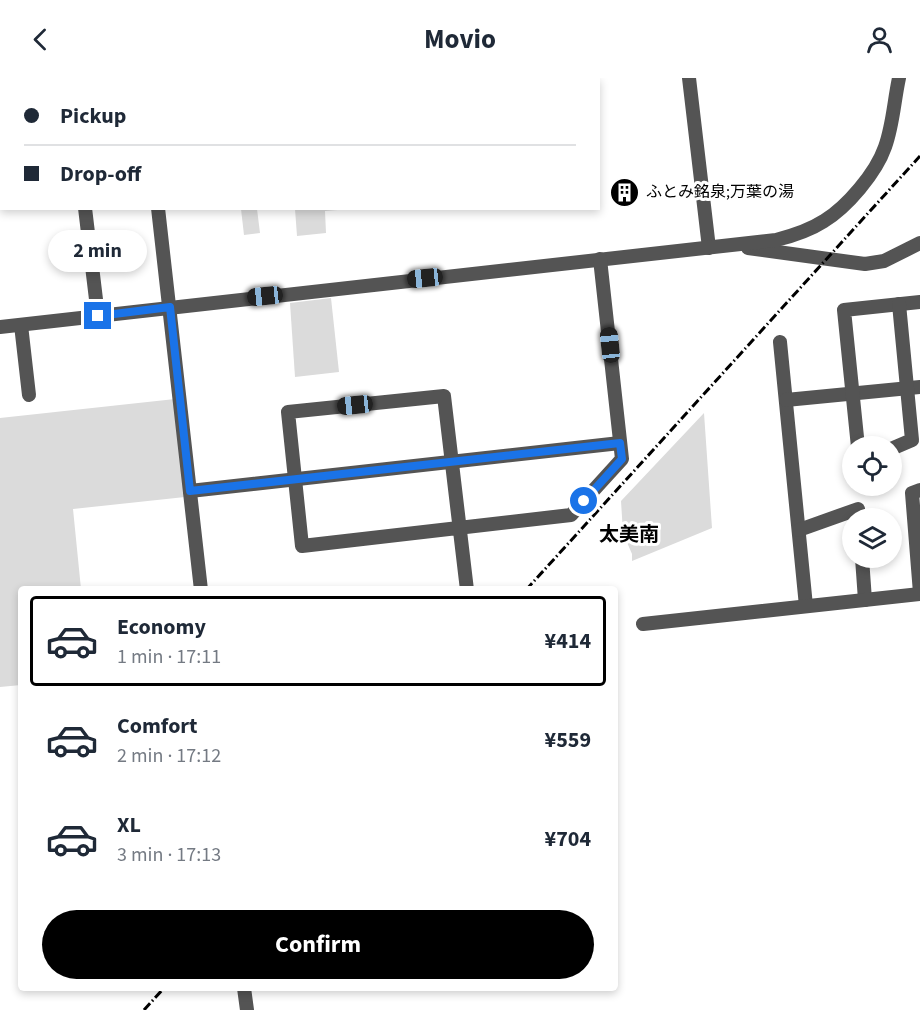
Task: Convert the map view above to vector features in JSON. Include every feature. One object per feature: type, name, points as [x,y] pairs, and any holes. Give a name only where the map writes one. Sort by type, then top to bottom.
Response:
[{"type":"street","points":[[689,78],[715,247]]},
{"type":"street","points":[[0,327],[789,237],[826,220],[871,174],[882,155],[888,137],[899,78]]},
{"type":"street","points":[[85,210],[98,316]]},
{"type":"street","points":[[158,210],[201,586]]},
{"type":"street","points":[[715,247],[865,264],[884,261],[920,243]]},
{"type":"street","points":[[468,586],[461,527],[444,396],[288,412],[302,546],[461,527],[571,515],[622,459],[600,259]]},
{"type":"street","points":[[857,436],[844,310],[920,302]]},
{"type":"street","points":[[899,304],[913,388],[912,440],[902,444]]},
{"type":"street","points":[[21,325],[29,395]]},
{"type":"street","points":[[780,342],[806,606]]},
{"type":"street","points":[[786,400],[913,388]]},
{"type":"street","points":[[190,491],[620,443]]},
{"type":"street","points":[[643,624],[920,593],[912,493],[920,490]]},
{"type":"street","points":[[799,530],[842,515]]},
{"type":"street","points":[[863,568],[865,600]]},
{"type":"street","points":[[244,991],[247,1010]]},
{"type":"shaded area","points":[[241,210],[257,210],[260,233],[244,235]]},
{"type":"shaded area","points":[[295,210],[338,210],[325,211],[326,233],[297,236]]},
{"type":"shaded area","points":[[331,298],[339,372],[295,377],[290,303]]},
{"type":"shaded area","points":[[175,399],[185,497],[73,509],[81,586],[18,586],[18,685],[0,687],[0,418]]},
{"type":"shaded area","points":[[704,413],[712,528],[632,561],[632,554],[623,533],[621,501]]},
{"type":"railway","points":[[530,586],[920,156]]},
{"type":"railway","points":[[144,1010],[161,991]]},
{"type":"place","name":"ふとみ銘泉;万葉の湯","points":[[625,192]]},
{"type":"district","name":"太美南","points":[[629,535]]},
{"type":"route","points":[[98,316],[170,307],[190,491],[620,443],[622,459],[584,501]]}]
